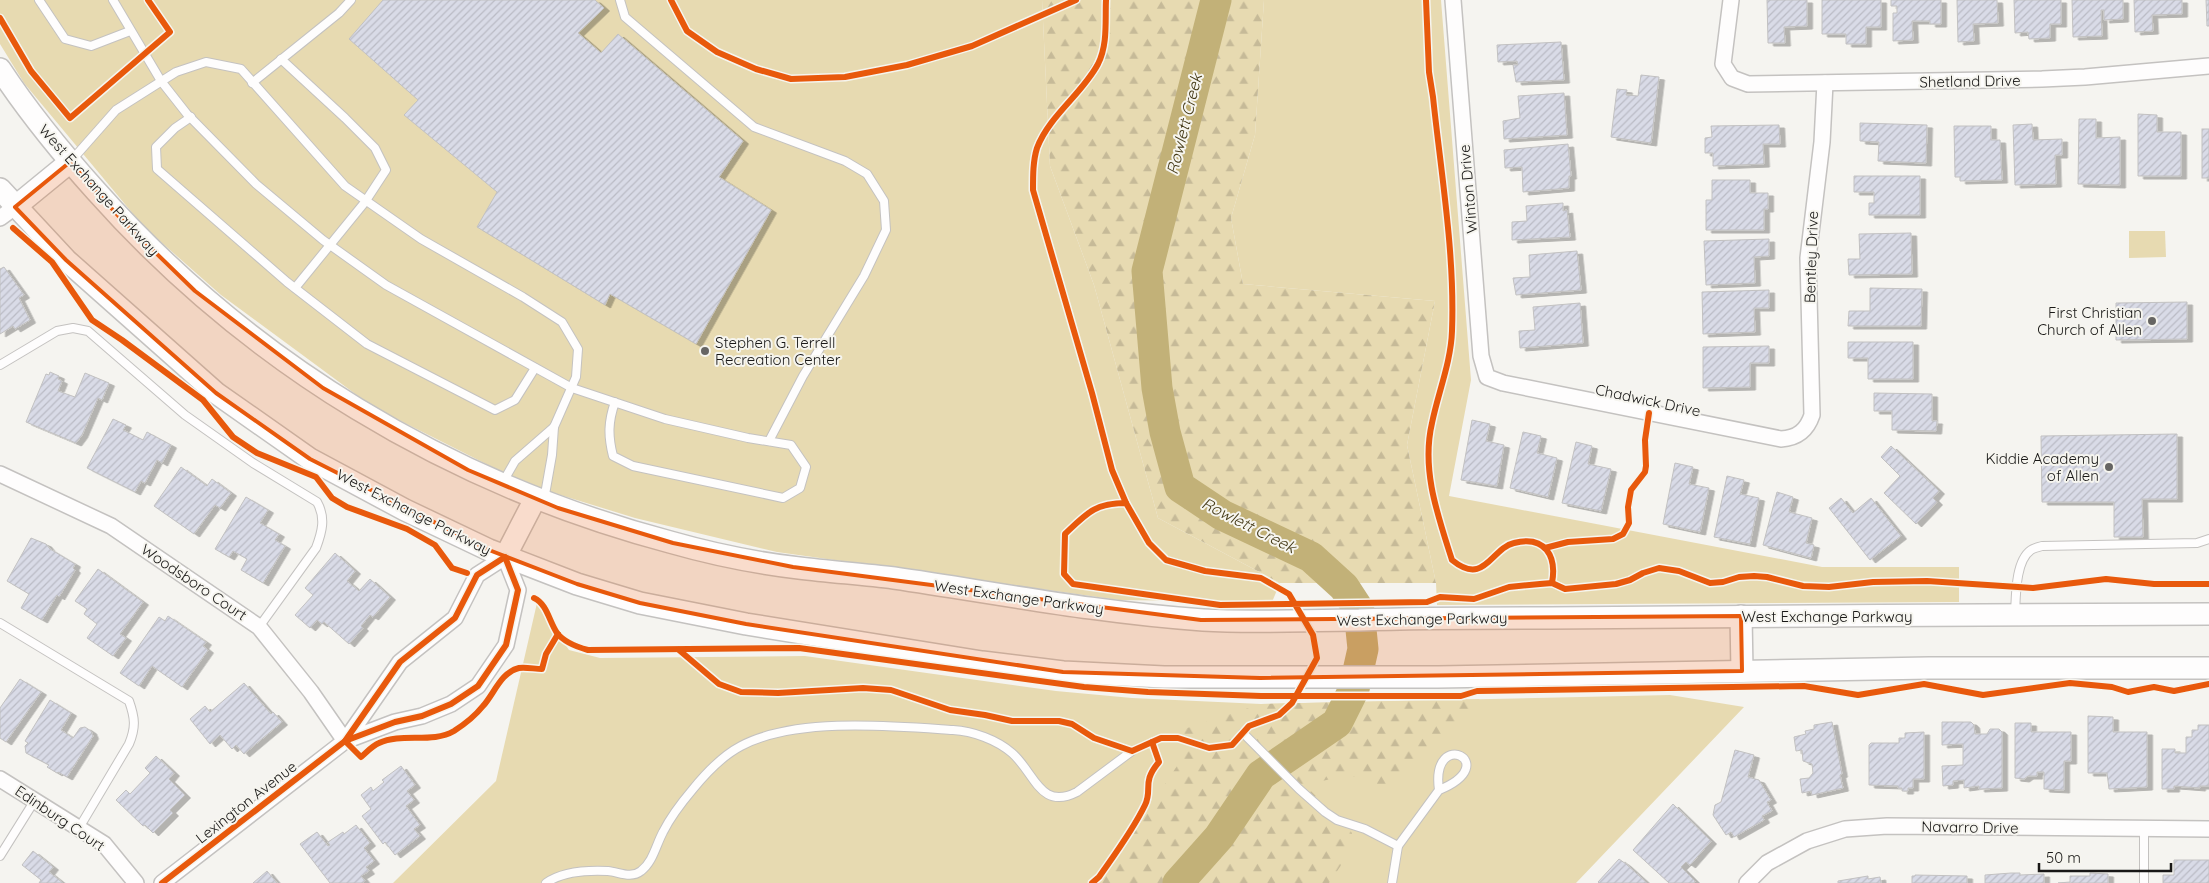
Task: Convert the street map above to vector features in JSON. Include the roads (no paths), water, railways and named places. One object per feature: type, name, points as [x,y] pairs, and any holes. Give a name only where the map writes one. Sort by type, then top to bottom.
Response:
[{"type":"main road","name":"West Exchange Parkway","points":[[0,69],[24,106],[70,162],[154,252],[202,297],[278,358],[372,419],[424,448],[502,485],[595,520],[673,544],[793,568],[886,577],[1092,608],[1201,620],[2209,614]]},
{"type":"main road","points":[[8,212],[70,162]]},
{"type":"main road","name":"West Exchange Parkway","points":[[0,189],[8,212],[66,260],[216,393],[310,459],[406,510],[505,557],[578,584],[640,603],[834,638],[1063,672],[1164,677],[1438,677],[1742,671],[2085,667],[2209,668]]},
{"type":"main road","points":[[505,557],[539,500]]},
{"type":"main road","points":[[1741,616],[1742,671]]},
{"type":"street","name":"Winton Drive","points":[[1453,0],[1481,356],[1487,377]]},
{"type":"street","name":"Shetland Drive","points":[[1731,0],[1723,64],[1732,78],[1748,84],[2085,77],[2209,66]]},
{"type":"street","name":"Bentley Drive","points":[[1804,430],[1812,415],[1808,258],[1822,142],[1825,83]]},
{"type":"street","name":"Chadwick Drive","points":[[1487,377],[1503,383],[1781,439],[1790,438],[1804,430]]},
{"type":"street","name":"Woodsboro Court","points":[[0,474],[111,526],[260,627],[311,692],[346,741]]},
{"type":"street","name":"Lexington Avenue","points":[[162,883],[346,741],[395,722],[422,716],[451,704],[478,686],[506,645],[518,590],[505,557],[476,575],[454,618],[400,662],[346,741]]},
{"type":"street","name":"Edinburg Court","points":[[0,779],[104,844],[136,883]]},
{"type":"street","name":"Navarro Drive","points":[[1747,883],[1766,863],[1807,841],[1846,829],[1887,826],[2144,830],[2209,829]]},
{"type":"lane","points":[[39,0],[65,38],[91,46],[130,32]]},
{"type":"lane","points":[[112,0],[161,82],[191,117],[256,184],[330,245],[386,284],[572,388],[665,418],[748,438],[792,445],[806,466],[800,488],[783,498],[633,466],[612,456],[608,438],[609,420],[615,402]]},
{"type":"lane","points":[[252,83],[281,58],[340,13],[351,0]]},
{"type":"lane","points":[[620,0],[625,17],[754,127],[845,161],[867,174],[884,201],[886,230],[883,238],[864,276],[803,376],[769,441]]},
{"type":"lane","points":[[281,58],[346,118],[375,148],[386,170],[366,202],[295,288]]},
{"type":"lane","points":[[70,162],[116,110],[176,72],[206,62],[241,69],[345,186],[421,239],[522,296],[562,322],[578,349],[576,378],[554,428],[552,455],[539,500]]},
{"type":"lane","points":[[191,117],[175,128],[156,147],[157,169],[295,288],[368,344],[495,410],[515,400],[535,368]]},
{"type":"lane","points":[[0,365],[57,331],[73,328],[88,331],[185,415],[253,463],[317,502],[322,510],[323,520],[322,533],[316,548],[260,627]]},
{"type":"lane","points":[[502,485],[515,461],[554,428]]},
{"type":"lane","points":[[2015,615],[2019,572],[2024,557],[2031,549],[2042,546],[2197,543],[2209,538]]},
{"type":"lane","points":[[0,623],[129,702],[135,720],[135,729],[129,744],[79,828]]},
{"type":"lane","points":[[546,883],[574,872],[608,871],[631,879],[647,865],[670,821],[709,771],[732,751],[765,737],[804,729],[861,725],[965,732],[995,742],[1011,752],[1023,764],[1039,788],[1045,793],[1056,797],[1078,792],[1132,751]]},
{"type":"lane","points":[[1243,732],[1299,789],[1337,820],[1365,829],[1398,846]]},
{"type":"lane","points":[[1392,883],[1398,846],[1439,790],[1463,775],[1466,762],[1463,757],[1458,754],[1452,755],[1442,761],[1437,773],[1439,790]]},
{"type":"lane","points":[[0,856],[35,800]]},
{"type":"lane","points":[[2144,830],[2144,883]]},
{"type":"waterway","name":"Rowlett Creek","points":[[1178,883],[1219,837],[1261,775],[1337,723],[1354,689],[1363,649],[1359,610],[1344,587],[1311,557],[1222,515],[1180,487],[1165,432],[1157,388],[1147,271],[1216,0]]},
{"type":"place","name":"First Christian Church of Allen","points":[[2152,321]]},
{"type":"place","name":"Stephen G. Terrell Recreation Center","points":[[705,351]]},
{"type":"place","name":"Kiddie Academy of Allen","points":[[2109,467]]}]
